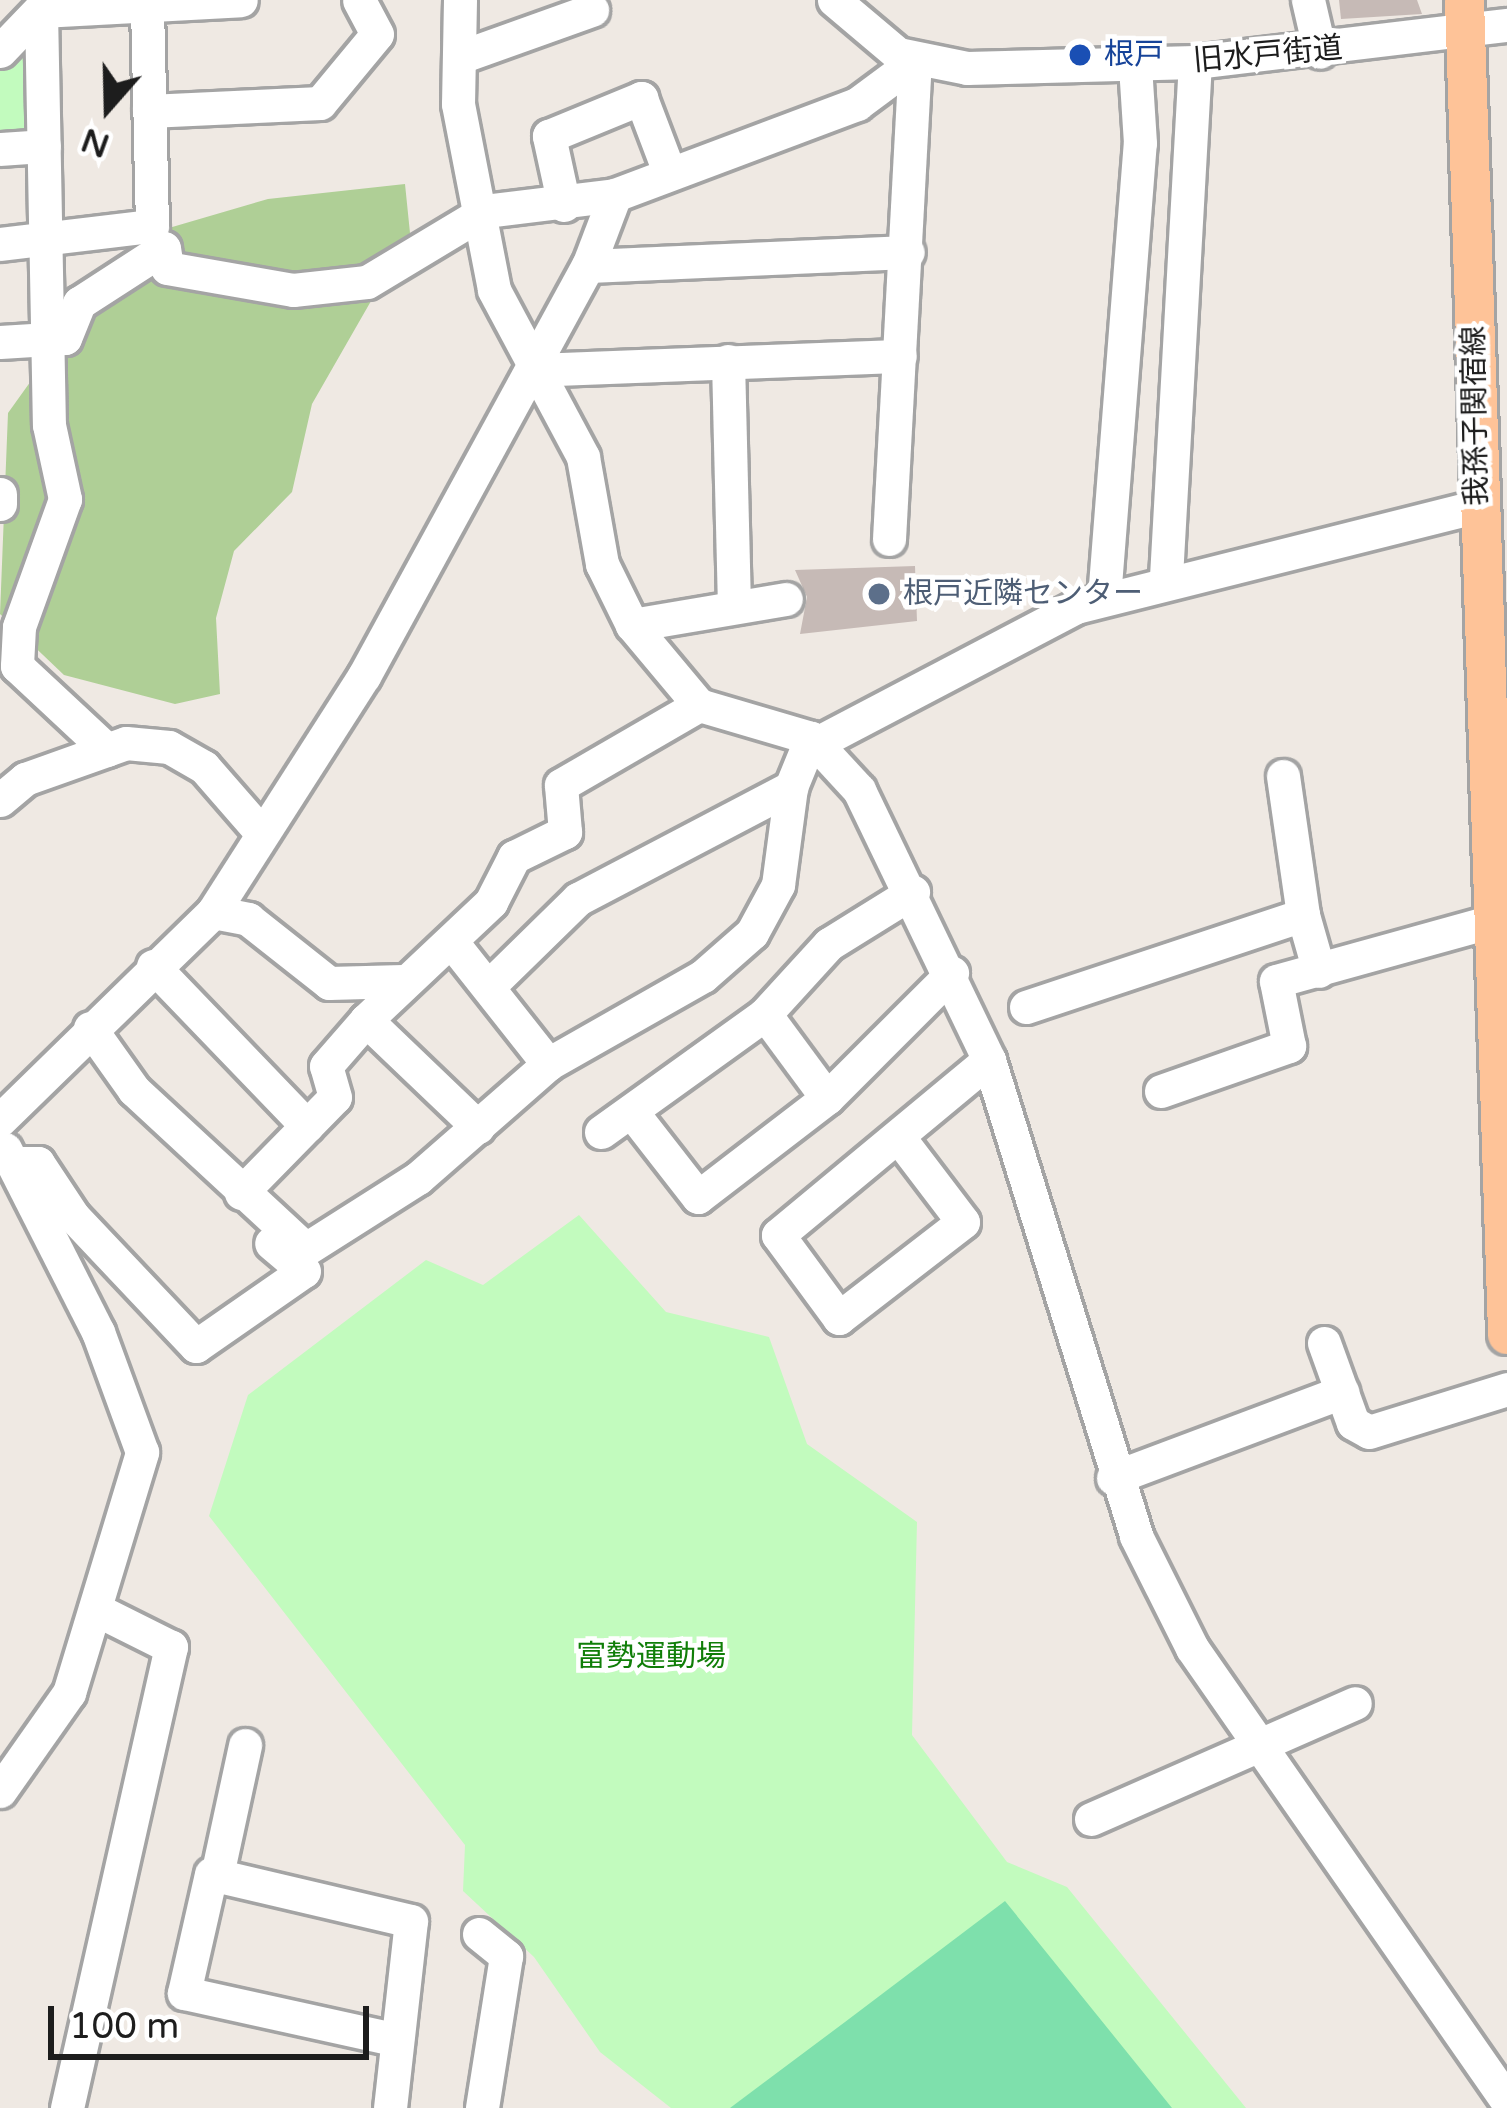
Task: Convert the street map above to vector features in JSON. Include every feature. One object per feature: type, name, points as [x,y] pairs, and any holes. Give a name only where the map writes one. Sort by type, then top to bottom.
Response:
[{"type":"main road","name":"我孫子関宿線","points":[[1464,16],[1496,669],[1507,1334]]},
{"type":"street","points":[[0,51],[45,6],[241,0]]},
{"type":"street","points":[[148,111],[320,103],[377,34],[359,0]]},
{"type":"street","points":[[460,0],[466,55],[458,104],[485,211],[494,290],[583,457],[602,565],[632,625],[699,705],[814,740],[859,790],[913,892],[989,1060],[1113,1478],[1192,1648],[1507,2101]]},
{"type":"street","points":[[834,0],[915,61]]},
{"type":"street","points":[[1308,0],[1320,52]]},
{"type":"street","points":[[45,6],[49,425],[65,499],[19,627],[17,666],[107,750]]},
{"type":"street","points":[[0,244],[152,226],[147,6]]},
{"type":"street","points":[[466,55],[592,10]]},
{"type":"street","name":"旧水戸街道","points":[[915,61],[1196,62],[1320,52],[1464,16],[1507,25]]},
{"type":"street","points":[[0,342],[65,338],[96,289],[164,248],[167,268],[318,292],[401,266],[485,211],[564,205],[615,195],[668,169],[857,104],[915,61]]},
{"type":"street","points":[[889,539],[915,61]]},
{"type":"street","points":[[1166,577],[1196,62]]},
{"type":"street","points":[[1104,598],[1140,142],[1135,65]]},
{"type":"street","points":[[564,205],[549,136],[640,98],[668,169]]},
{"type":"street","points":[[0,149],[44,146]]},
{"type":"street","points":[[0,1120],[213,912],[259,830],[364,676],[588,266],[615,195]]},
{"type":"street","points":[[588,266],[908,252]]},
{"type":"street","points":[[531,366],[900,356]]},
{"type":"street","points":[[728,362],[734,607]]},
{"type":"street","points":[[0,494],[0,504]]},
{"type":"street","points":[[83,1036],[241,1193],[306,1249],[478,1127],[548,1064],[703,976],[752,933],[778,885],[791,787],[814,740],[1104,598],[1166,577],[1488,514]]},
{"type":"street","points":[[632,625],[786,598]]},
{"type":"street","points":[[241,1193],[335,1097],[326,1066],[365,1020],[491,902],[514,857],[565,832],[561,784],[699,705]]},
{"type":"street","points":[[7,781],[107,750],[169,747],[204,767],[259,830]]},
{"type":"street","points":[[1283,776],[1303,915],[1319,971]]},
{"type":"street","points":[[488,987],[578,898],[791,787]]},
{"type":"street","points":[[601,1132],[765,1014],[829,944],[913,892]]},
{"type":"street","points":[[1161,1091],[1289,1046],[1276,981],[1499,911]]},
{"type":"street","points":[[213,912],[248,919],[329,983],[404,981]]},
{"type":"street","points":[[1026,1007],[1303,915]]},
{"type":"street","points":[[451,940],[548,1064]]},
{"type":"street","points":[[153,966],[307,1126]]},
{"type":"street","points":[[631,1112],[698,1197],[827,1098],[952,973]]},
{"type":"street","points":[[765,1014],[827,1098]]},
{"type":"street","points":[[365,1020],[478,1127]]},
{"type":"street","points":[[7,1152],[38,1162],[73,1216],[196,1346],[304,1271],[229,1208],[83,1036]]},
{"type":"street","points":[[899,1139],[963,1222],[839,1318],[778,1235],[989,1060]]},
{"type":"street","points":[[0,1791],[69,1693],[142,1452],[98,1332],[7,1152]]},
{"type":"street","points":[[1324,1343],[1353,1423],[1370,1432],[1507,1389]]},
{"type":"street","points":[[1113,1478],[1342,1392]]},
{"type":"street","points":[[67,2108],[171,1647],[95,1609]]},
{"type":"street","points":[[1091,1820],[1258,1741],[1355,1702]]},
{"type":"street","points":[[245,1745],[217,1875],[184,1993],[398,2040]]},
{"type":"street","points":[[217,1875],[412,1921],[390,2108]]},
{"type":"street","points":[[479,1934],[506,1956],[482,2108]]},
{"type":"green space","points":[[32,43],[27,136],[0,138],[0,64]]},
{"type":"green space","points":[[405,184],[410,233],[312,404],[292,492],[234,551],[216,618],[220,694],[175,704],[64,675],[0,614],[8,413],[71,325],[162,230],[268,199]]},
{"type":"green space","name":"富勢運動場","points":[[579,1215],[666,1312],[769,1337],[807,1444],[917,1522],[912,1735],[1007,1862],[1067,1887],[1246,2108],[671,2108],[600,2052],[534,1957],[463,1891],[465,1845],[209,1516],[248,1395],[426,1260],[483,1285]]},
{"type":"green space","points":[[1005,1901],[1172,2108],[730,2108],[845,2022]]},
{"type":"building","points":[[1339,0],[1417,0],[1422,14],[1341,19]]},
{"type":"building","name":"根戸近隣センター","points":[[915,566],[917,621],[800,634],[807,597],[795,570]]},
{"type":"place","name":"根戸","points":[[1080,55]]},
{"type":"place","name":"根戸近隣センター","points":[[879,594]]}]
